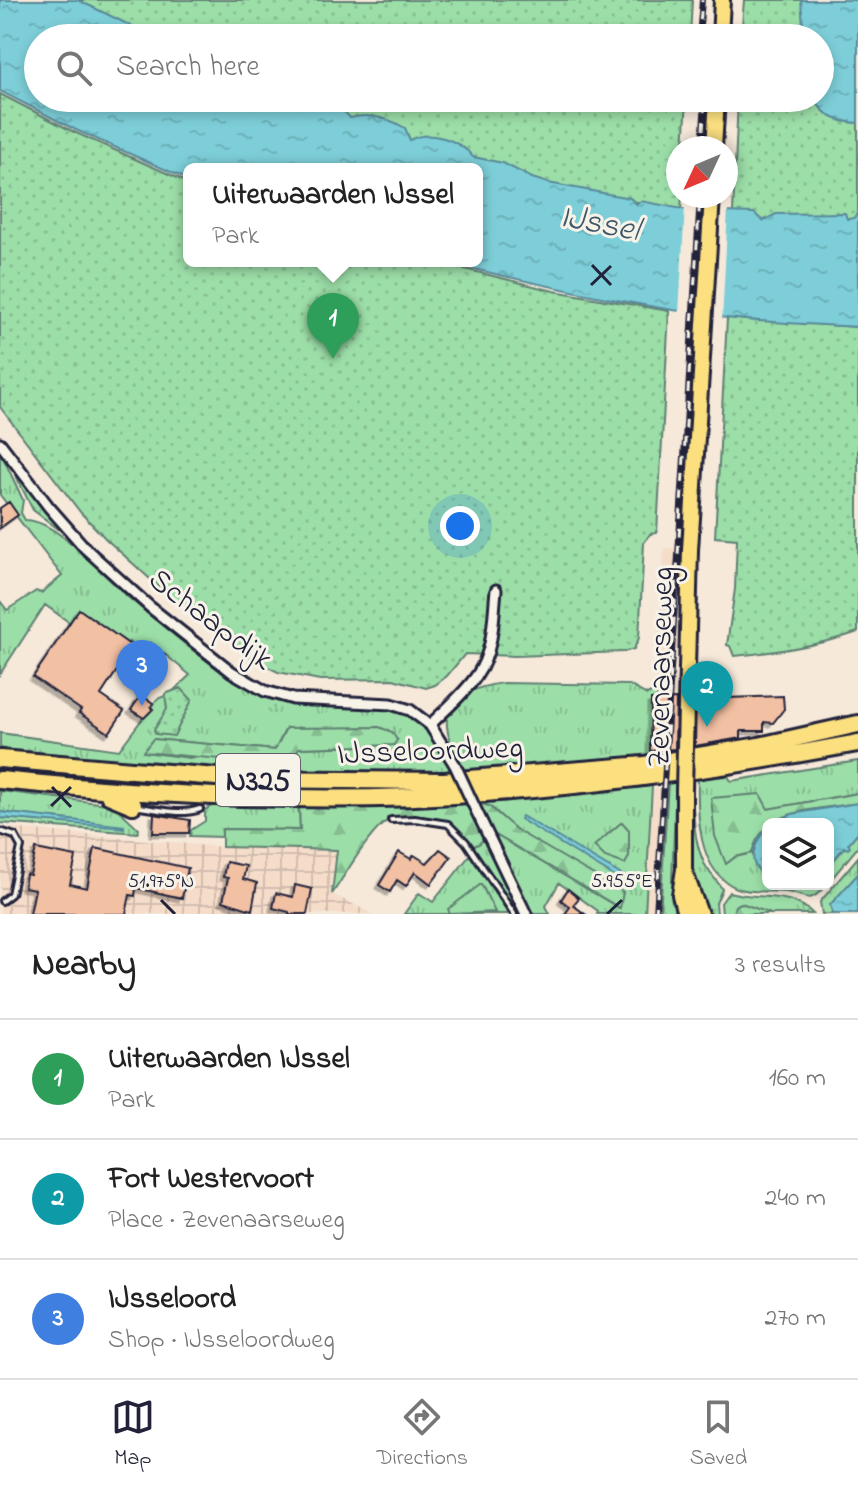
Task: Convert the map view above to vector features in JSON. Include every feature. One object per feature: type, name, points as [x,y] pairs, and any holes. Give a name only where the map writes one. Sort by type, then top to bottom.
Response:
[{"type":"highway","name":"IJsseloordweg","points":[[0,759],[241,779],[444,781],[645,765],[759,746],[858,724]]},
{"type":"highway","name":"IJsseloordweg","points":[[0,780],[100,791],[226,796],[315,798],[499,792],[703,771],[858,743]]},
{"type":"highway","points":[[100,791],[133,805]]},
{"type":"highway","points":[[200,809],[226,796]]},
{"type":"main road","points":[[721,24],[722,0]]},
{"type":"main road","points":[[715,136],[716,112]]},
{"type":"main road","name":"Zevenaarseweg","points":[[685,914],[680,895],[684,869],[690,550],[711,208]]},
{"type":"main road","name":"Zevenaarseweg","points":[[684,869],[697,914]]},
{"type":"street","name":"Schaapdijk","points":[[0,443],[49,507],[107,570],[242,679],[265,691],[293,699],[391,704],[410,710],[430,725],[455,765],[526,914]]},
{"type":"street","points":[[430,725],[478,675],[487,657],[496,590]]},
{"type":"lane","points":[[133,805],[170,811],[200,809]]},
{"type":"lane","points":[[391,820],[415,819],[448,824],[466,842],[514,914]]},
{"type":"lane","points":[[0,831],[15,836],[21,847],[11,894],[2,901]]},
{"type":"shaded area","points":[[664,548],[683,549],[670,749],[652,752]]},
{"type":"shaded area","points":[[668,787],[660,914],[645,914],[652,789]]},
{"type":"shaded area","points":[[0,827],[222,847],[337,850],[332,894],[373,914],[0,914]]},
{"type":"green space","points":[[60,0],[692,0],[691,24],[111,24]]},
{"type":"green space","points":[[744,0],[858,0],[858,229],[762,221],[733,213],[733,208],[738,208],[737,112],[834,112],[834,24],[742,24]]},
{"type":"green space","points":[[0,94],[24,106],[24,112],[35,112],[183,180],[183,267],[456,267],[554,291],[669,311],[657,533],[650,534],[644,543],[639,638],[634,649],[624,652],[515,656],[465,654],[447,676],[426,688],[393,679],[320,680],[278,672],[254,660],[209,621],[181,607],[107,540],[81,513],[0,407]]},
{"type":"green space","points":[[320,112],[686,112],[685,136],[666,136],[666,207],[550,186],[480,162],[413,147]]},
{"type":"green space","points":[[727,318],[858,327],[858,632],[766,653],[734,656],[727,645],[735,589],[737,539],[715,537]]},
{"type":"green space","points":[[0,451],[23,500],[21,513],[25,520],[39,523],[68,541],[135,603],[218,669],[253,691],[289,703],[378,707],[417,719],[442,748],[454,776],[304,777],[88,762],[0,748],[0,733],[119,750],[157,699],[170,694],[190,675],[150,642],[141,651],[129,642],[117,657],[45,605],[0,674],[0,601],[7,610],[36,591],[41,593],[62,576],[0,495]],"holes":[[[153,739],[280,750],[190,758],[144,752]],[[397,740],[393,745],[302,748]]]},
{"type":"green space","points":[[7,458],[35,498],[73,540],[33,510]]},
{"type":"green space","points":[[503,683],[629,685],[647,695],[657,690],[654,753],[581,764],[465,773],[449,738],[448,712],[465,694]]},
{"type":"green space","points":[[181,688],[192,700],[174,736],[156,734],[154,730],[167,709],[165,694]]},
{"type":"green space","points":[[379,727],[392,732],[397,740],[394,745],[299,748],[287,765],[143,752],[153,739],[275,750],[286,728]]},
{"type":"green space","points":[[858,761],[858,793],[768,809],[726,864],[735,857],[752,853],[762,873],[762,890],[821,890],[816,895],[808,898],[786,892],[743,890],[724,880],[714,869],[699,824],[698,778],[728,776],[731,781]]},
{"type":"green space","points":[[0,772],[220,785],[219,791],[0,777]]},
{"type":"green space","points":[[676,780],[672,882],[678,914],[660,914],[668,782]]},
{"type":"green space","points":[[636,785],[636,788],[652,786],[645,914],[597,914],[598,911],[559,883],[546,906],[550,914],[531,914],[489,831],[619,908],[623,892],[541,847],[515,830],[493,809],[476,803],[474,799]]},
{"type":"green space","points":[[691,789],[700,853],[722,889],[716,903],[717,914],[704,914],[691,859]]},
{"type":"green space","points":[[0,791],[107,804],[117,808],[139,829],[138,833],[0,823],[0,818],[124,827],[0,812]]},
{"type":"green space","points":[[858,793],[858,803],[794,813],[782,818],[762,818],[762,834],[752,853],[735,857],[726,864],[715,836],[711,798],[760,794],[768,809]]},
{"type":"green space","points":[[466,799],[486,836],[480,843],[472,847],[458,830],[442,821],[395,817],[378,828],[369,839],[332,894],[337,850],[222,847],[222,829],[300,830],[299,805]]},
{"type":"green space","points":[[476,803],[489,806],[518,831],[623,892],[620,908],[489,831]]},
{"type":"green space","points":[[299,805],[300,830],[223,829],[222,837],[190,836],[191,830],[205,821],[203,811],[212,806]]},
{"type":"green space","points":[[622,822],[629,830],[629,857],[625,864],[605,857],[594,846]]},
{"type":"green space","points":[[858,832],[858,847],[834,876],[834,860]]},
{"type":"green space","points":[[486,836],[519,910],[511,906],[472,847]]},
{"type":"green space","points":[[470,855],[509,914],[404,914],[419,893],[433,902]]},
{"type":"green space","points":[[858,857],[858,874],[830,905],[833,914],[822,914],[820,902],[830,890],[834,890],[834,885]]},
{"type":"green space","points":[[481,884],[495,912],[450,914],[448,909]]},
{"type":"green space","points":[[729,892],[784,899],[813,914],[769,914],[741,903],[735,906],[733,914],[722,914],[721,903]]},
{"type":"green space","points":[[741,903],[769,914],[733,914],[735,906]]},
{"type":"water","points":[[0,0],[78,0],[127,24],[24,24],[24,103],[0,91]]},
{"type":"water","points":[[801,0],[858,0],[858,123],[844,121],[825,112],[834,112],[834,24],[803,24]]},
{"type":"water","name":"IJssel","points":[[41,112],[345,112],[350,118],[371,116],[392,121],[405,128],[410,140],[426,136],[444,138],[473,157],[503,163],[532,178],[630,198],[637,204],[641,201],[693,211],[754,213],[763,221],[776,214],[845,213],[847,219],[854,218],[858,212],[858,327],[753,321],[683,312],[466,267],[483,267],[483,163],[183,163],[183,177]]},
{"type":"water","points":[[858,803],[858,832],[848,844],[850,847],[844,847],[834,860],[834,818],[784,818]]},
{"type":"water","points":[[0,812],[124,826],[124,828],[0,818]]},
{"type":"water","points":[[522,816],[625,877],[622,881],[520,819]]},
{"type":"water","points":[[762,835],[762,872],[754,860]]},
{"type":"water","points":[[858,874],[858,914],[833,914],[830,905]]},
{"type":"pier","points":[[685,208],[728,208],[722,321],[679,314]]},
{"type":"building","points":[[9,502],[18,515],[0,528],[0,508]]},
{"type":"building","points":[[79,609],[143,654],[149,645],[165,656],[148,681],[122,663],[101,695],[124,711],[109,733],[33,677]]},
{"type":"building","points":[[141,695],[153,703],[153,709],[144,718],[131,710]]},
{"type":"building","points":[[783,696],[784,709],[773,723],[764,722],[764,731],[741,731],[741,738],[695,746],[696,699]]},
{"type":"building","points":[[676,699],[675,749],[650,751],[651,700]]},
{"type":"building","points":[[154,814],[190,820],[189,833],[153,833]]},
{"type":"building","points":[[95,848],[188,868],[182,898],[136,888],[135,896],[130,895],[126,914],[30,914],[35,889],[24,887],[36,849],[76,857],[70,884],[87,888]]},
{"type":"building","points":[[440,849],[451,857],[431,884],[415,872],[406,886],[397,880],[390,892],[379,885],[399,852],[411,859],[414,855],[427,863]]},
{"type":"building","points":[[226,862],[246,866],[243,879],[257,883],[252,910],[223,901],[228,878],[223,877]]},
{"type":"building","points":[[295,885],[312,889],[307,914],[289,914],[273,908],[276,893],[293,897]]},
{"type":"building","points":[[568,889],[579,898],[573,905],[585,914],[565,914],[570,907],[561,900]]},
{"type":"railway","points":[[700,24],[702,0]]},
{"type":"railway","points":[[703,136],[704,112]]},
{"type":"railway","points":[[656,914],[699,208]]},
{"type":"place","name":"Uiterwaarden IJssel","points":[[333,359]]},
{"type":"place","name":"IJsseloord","points":[[142,706]]},
{"type":"place","name":"Fort Westervoort","points":[[707,727]]}]
